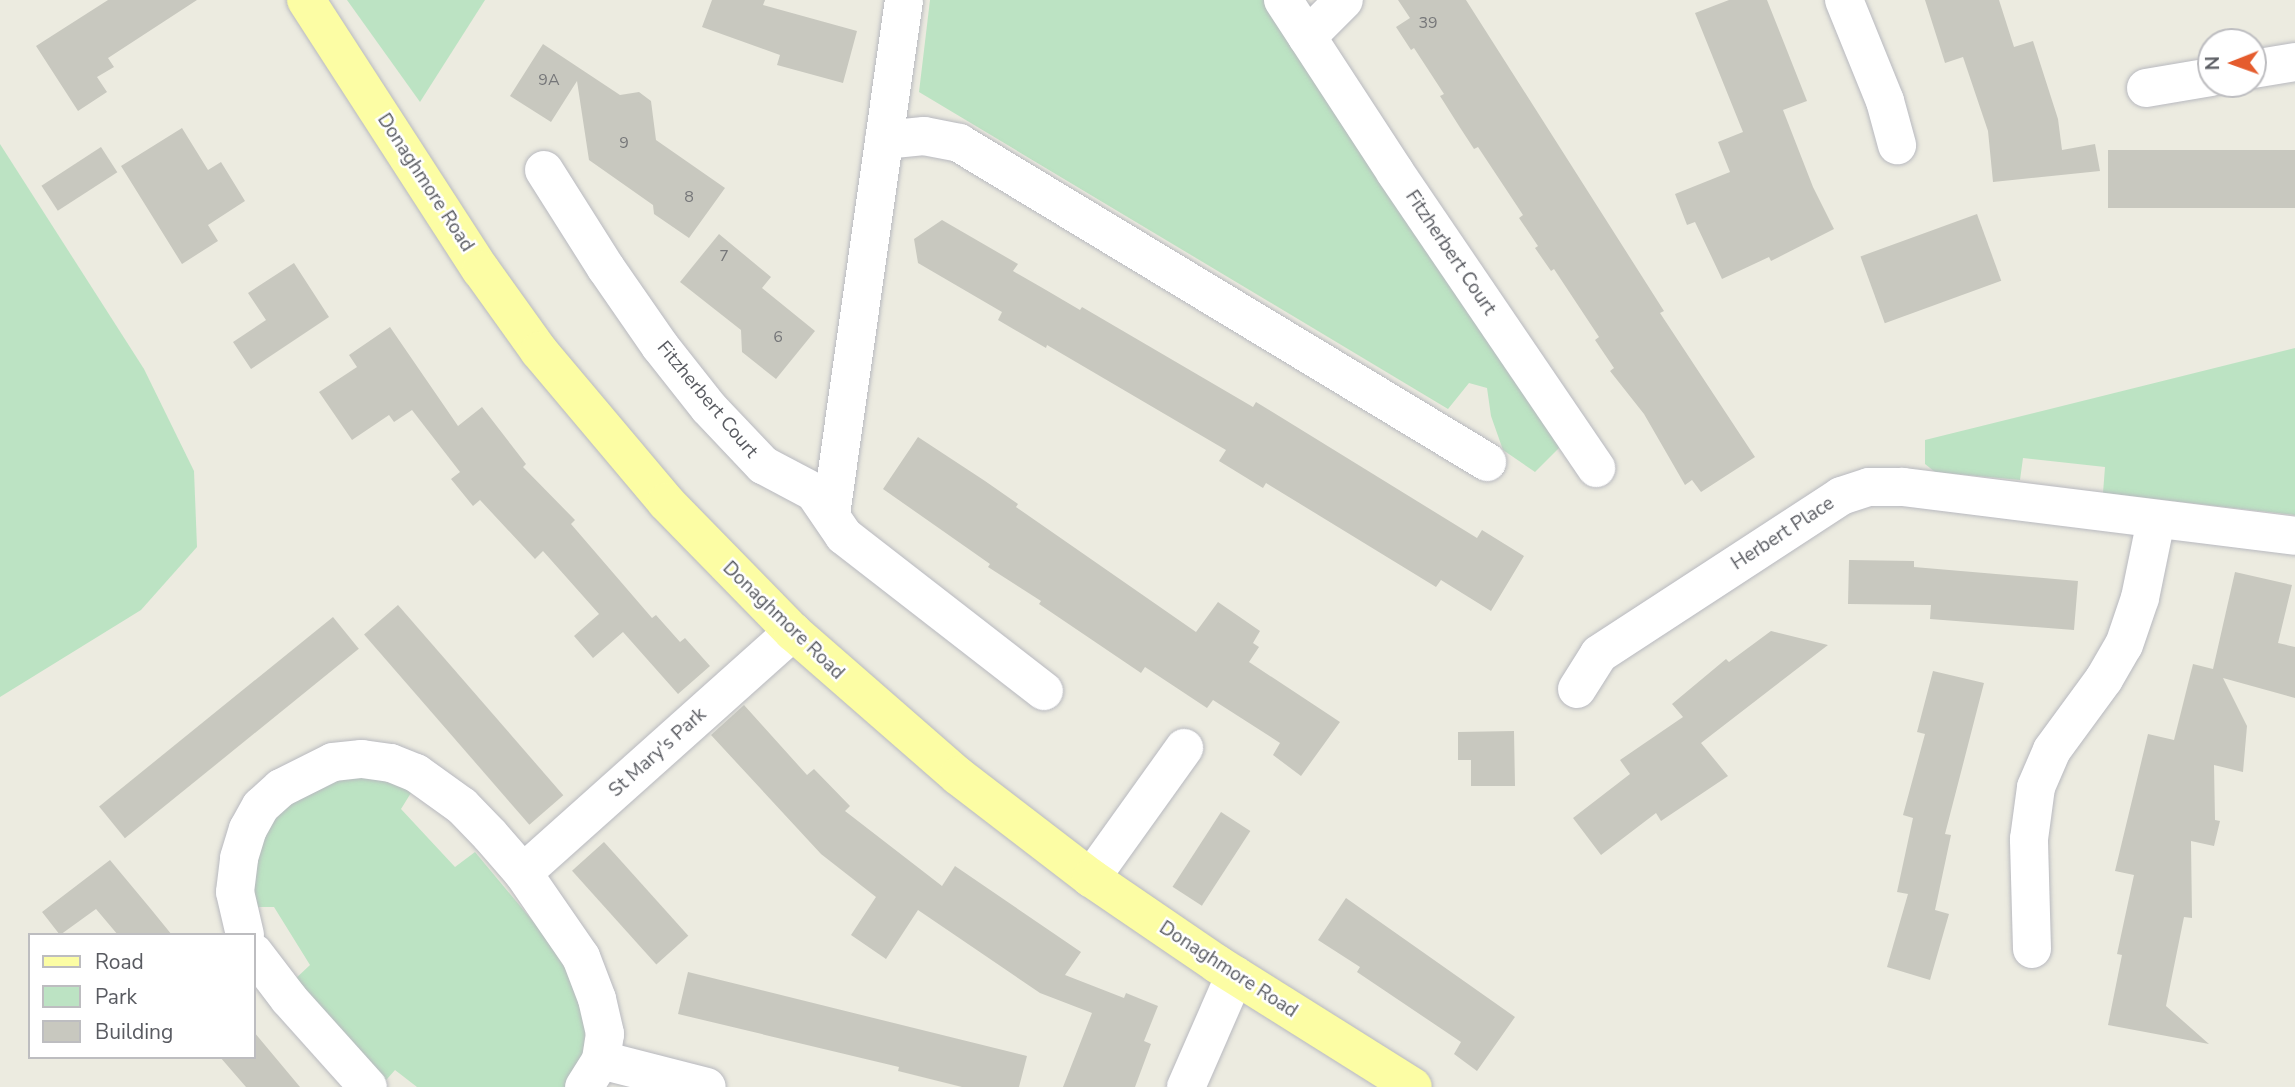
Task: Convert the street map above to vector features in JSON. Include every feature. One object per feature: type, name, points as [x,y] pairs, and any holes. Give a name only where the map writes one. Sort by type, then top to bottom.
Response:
[{"type":"main road","name":"Donaghmore Road","points":[[306,0],[481,270],[539,351],[666,502],[793,632],[958,776],[1091,878],[1234,975],[1413,1087]]},
{"type":"street","points":[[831,514],[904,0]]},
{"type":"street","name":"Fitzherbert Court","points":[[1283,0],[1395,172],[1596,468]]},
{"type":"street","points":[[1307,37],[1345,0]]},
{"type":"street","points":[[1844,0],[1885,101],[1898,145]]},
{"type":"street","points":[[2267,67],[2295,62]]},
{"type":"street","points":[[2146,88],[2197,79]]},
{"type":"street","points":[[884,140],[924,136],[959,143],[1487,462]]},
{"type":"street","name":"Fitzherbert Court","points":[[544,170],[606,268],[709,408],[763,466],[814,492],[844,536],[1044,691]]},
{"type":"street","name":"Herbert Place","points":[[1577,689],[1599,654],[1841,496],[1869,487],[1903,487],[2295,536]]},
{"type":"street","points":[[2032,949],[2029,839],[2036,787],[2052,750],[2104,679],[2124,645],[2140,598],[2155,520]]},
{"type":"street","name":"St Mary's Park","points":[[523,873],[793,632]]},
{"type":"street","points":[[1091,878],[1184,748]]},
{"type":"street","points":[[245,933],[235,892],[239,858],[248,829],[261,806],[281,788],[333,762],[362,759],[391,763],[416,773],[462,806],[523,873],[581,957],[597,999],[605,1034],[593,1073],[707,1087]]},
{"type":"street","points":[[256,956],[289,999],[368,1087]]},
{"type":"street","points":[[1186,1087],[1234,975]]},
{"type":"green space","points":[[347,0],[485,0],[420,102]]},
{"type":"green space","points":[[930,0],[1264,0],[1561,446],[1535,472],[1503,450],[1491,416],[1487,388],[1469,383],[1448,409],[919,92]]},
{"type":"green space","points":[[0,144],[144,369],[194,471],[197,547],[141,610],[0,697]]},
{"type":"green space","points":[[2295,348],[2295,515],[2103,493],[2105,467],[2023,458],[2020,480],[1935,472],[1925,464],[1925,440]]},
{"type":"green space","points":[[348,773],[414,788],[401,809],[455,867],[475,852],[541,931],[570,976],[587,1015],[583,1055],[568,1087],[417,1087],[395,1070],[380,1087],[292,982],[310,965],[274,907],[251,907],[249,889],[268,826],[295,792]]},
{"type":"building","points":[[108,0],[197,0],[108,58],[114,67],[97,77],[107,92],[78,111],[36,46]]},
{"type":"building","points":[[712,0],[765,0],[763,5],[857,31],[843,83],[777,65],[780,55],[702,27]]},
{"type":"building","points":[[1398,0],[1466,0],[1664,311],[1660,313],[1755,457],[1701,492],[1692,480],[1685,485],[1644,414],[1610,371],[1614,368],[1595,340],[1599,337],[1554,269],[1551,271],[1535,248],[1538,246],[1519,218],[1523,215],[1478,147],[1474,149],[1440,96],[1444,94],[1414,48],[1411,50],[1396,27],[1410,18]]},
{"type":"building","points":[[1729,0],[1767,0],[1807,101],[1783,110],[1813,187],[1834,229],[1771,261],[1769,257],[1722,279],[1695,222],[1687,225],[1675,194],[1730,172],[1718,142],[1743,132],[1695,13]]},
{"type":"building","points":[[1925,0],[1999,0],[2014,47],[2033,41],[2058,119],[2062,150],[2095,144],[2100,171],[1993,182],[1988,131],[1963,57],[1945,63]]},
{"type":"building","points":[[543,44],[620,95],[639,92],[651,101],[656,140],[725,188],[689,238],[654,214],[653,205],[589,160],[577,81],[551,122],[510,96]]},
{"type":"building","points":[[182,128],[208,170],[221,162],[245,201],[208,225],[218,241],[182,264],[121,166]]},
{"type":"building","points":[[101,147],[117,172],[58,211],[41,186]]},
{"type":"building","points":[[2108,150],[2295,150],[2295,208],[2108,208]]},
{"type":"building","points":[[1977,214],[2001,281],[1885,323],[1860,256]]},
{"type":"building","points":[[942,220],[1018,264],[1013,271],[1080,310],[1082,307],[1253,407],[1256,402],[1477,538],[1482,530],[1524,556],[1491,611],[1441,580],[1436,587],[1266,483],[1263,488],[1219,461],[1226,450],[1047,345],[1046,348],[998,320],[1002,312],[918,263],[914,239]]},
{"type":"building","points":[[719,234],[771,277],[762,288],[815,331],[776,379],[742,352],[741,330],[680,282]]},
{"type":"building","points":[[294,263],[329,317],[251,369],[233,342],[266,320],[248,293]]},
{"type":"building","points":[[390,327],[458,426],[482,407],[526,464],[523,467],[575,520],[571,524],[652,618],[656,615],[680,642],[685,638],[710,666],[678,694],[623,632],[593,658],[574,636],[599,614],[543,551],[535,559],[480,500],[473,506],[451,479],[460,472],[412,410],[394,422],[389,415],[352,440],[319,392],[357,367],[349,355]]},
{"type":"building","points":[[918,437],[1018,504],[1016,507],[1196,632],[1218,602],[1260,631],[1253,643],[1259,647],[1249,662],[1340,722],[1301,776],[1273,755],[1280,743],[1213,700],[1207,708],[1145,667],[1141,673],[1039,604],[1041,601],[988,567],[990,564],[883,489]]},
{"type":"building","points":[[1849,560],[1914,561],[1914,567],[2078,581],[2074,630],[1930,619],[1931,605],[1848,604]]},
{"type":"building","points":[[2235,572],[2292,585],[2278,643],[2295,647],[2295,698],[2223,678],[2247,726],[2243,772],[2214,765],[2215,820],[2220,821],[2214,846],[2191,841],[2192,918],[2184,917],[2166,1006],[2209,1044],[2108,1025],[2122,955],[2117,954],[2134,875],[2115,871],[2148,734],[2174,740],[2193,664],[2213,669]]},
{"type":"building","points":[[398,605],[563,795],[529,825],[364,635]]},
{"type":"building","points":[[333,617],[359,649],[125,838],[99,806]]},
{"type":"building","points":[[1771,631],[1828,645],[1701,743],[1728,776],[1661,821],[1656,813],[1601,855],[1573,818],[1630,774],[1620,760],[1683,717],[1672,704],[1726,659],[1729,662]]},
{"type":"building","points":[[1933,671],[1984,683],[1945,834],[1951,835],[1935,910],[1949,914],[1930,980],[1887,967],[1908,894],[1897,892],[1913,818],[1903,815],[1925,734],[1917,732]]},
{"type":"building","points":[[744,705],[807,775],[814,769],[850,806],[845,811],[942,886],[955,866],[1081,952],[1065,975],[1124,998],[1126,993],[1158,1006],[1144,1041],[1151,1044],[1135,1087],[1063,1087],[1092,1013],[1040,993],[918,910],[886,959],[851,935],[876,897],[821,854],[711,735]]},
{"type":"building","points":[[1514,731],[1515,786],[1471,786],[1471,760],[1458,760],[1458,732]]},
{"type":"building","points":[[1221,812],[1250,831],[1202,906],[1173,887]]},
{"type":"building","points":[[604,842],[688,936],[656,964],[572,871]]},
{"type":"building","points":[[110,860],[170,933],[116,933],[96,909],[63,933],[58,933],[42,912]]},
{"type":"building","points":[[1346,898],[1515,1017],[1477,1071],[1454,1054],[1461,1042],[1357,972],[1360,967],[1318,940]]},
{"type":"building","points":[[688,972],[1027,1056],[1019,1087],[962,1087],[898,1071],[899,1067],[678,1014]]},
{"type":"building","points":[[256,1034],[300,1087],[246,1087],[222,1059],[256,1059]]}]
